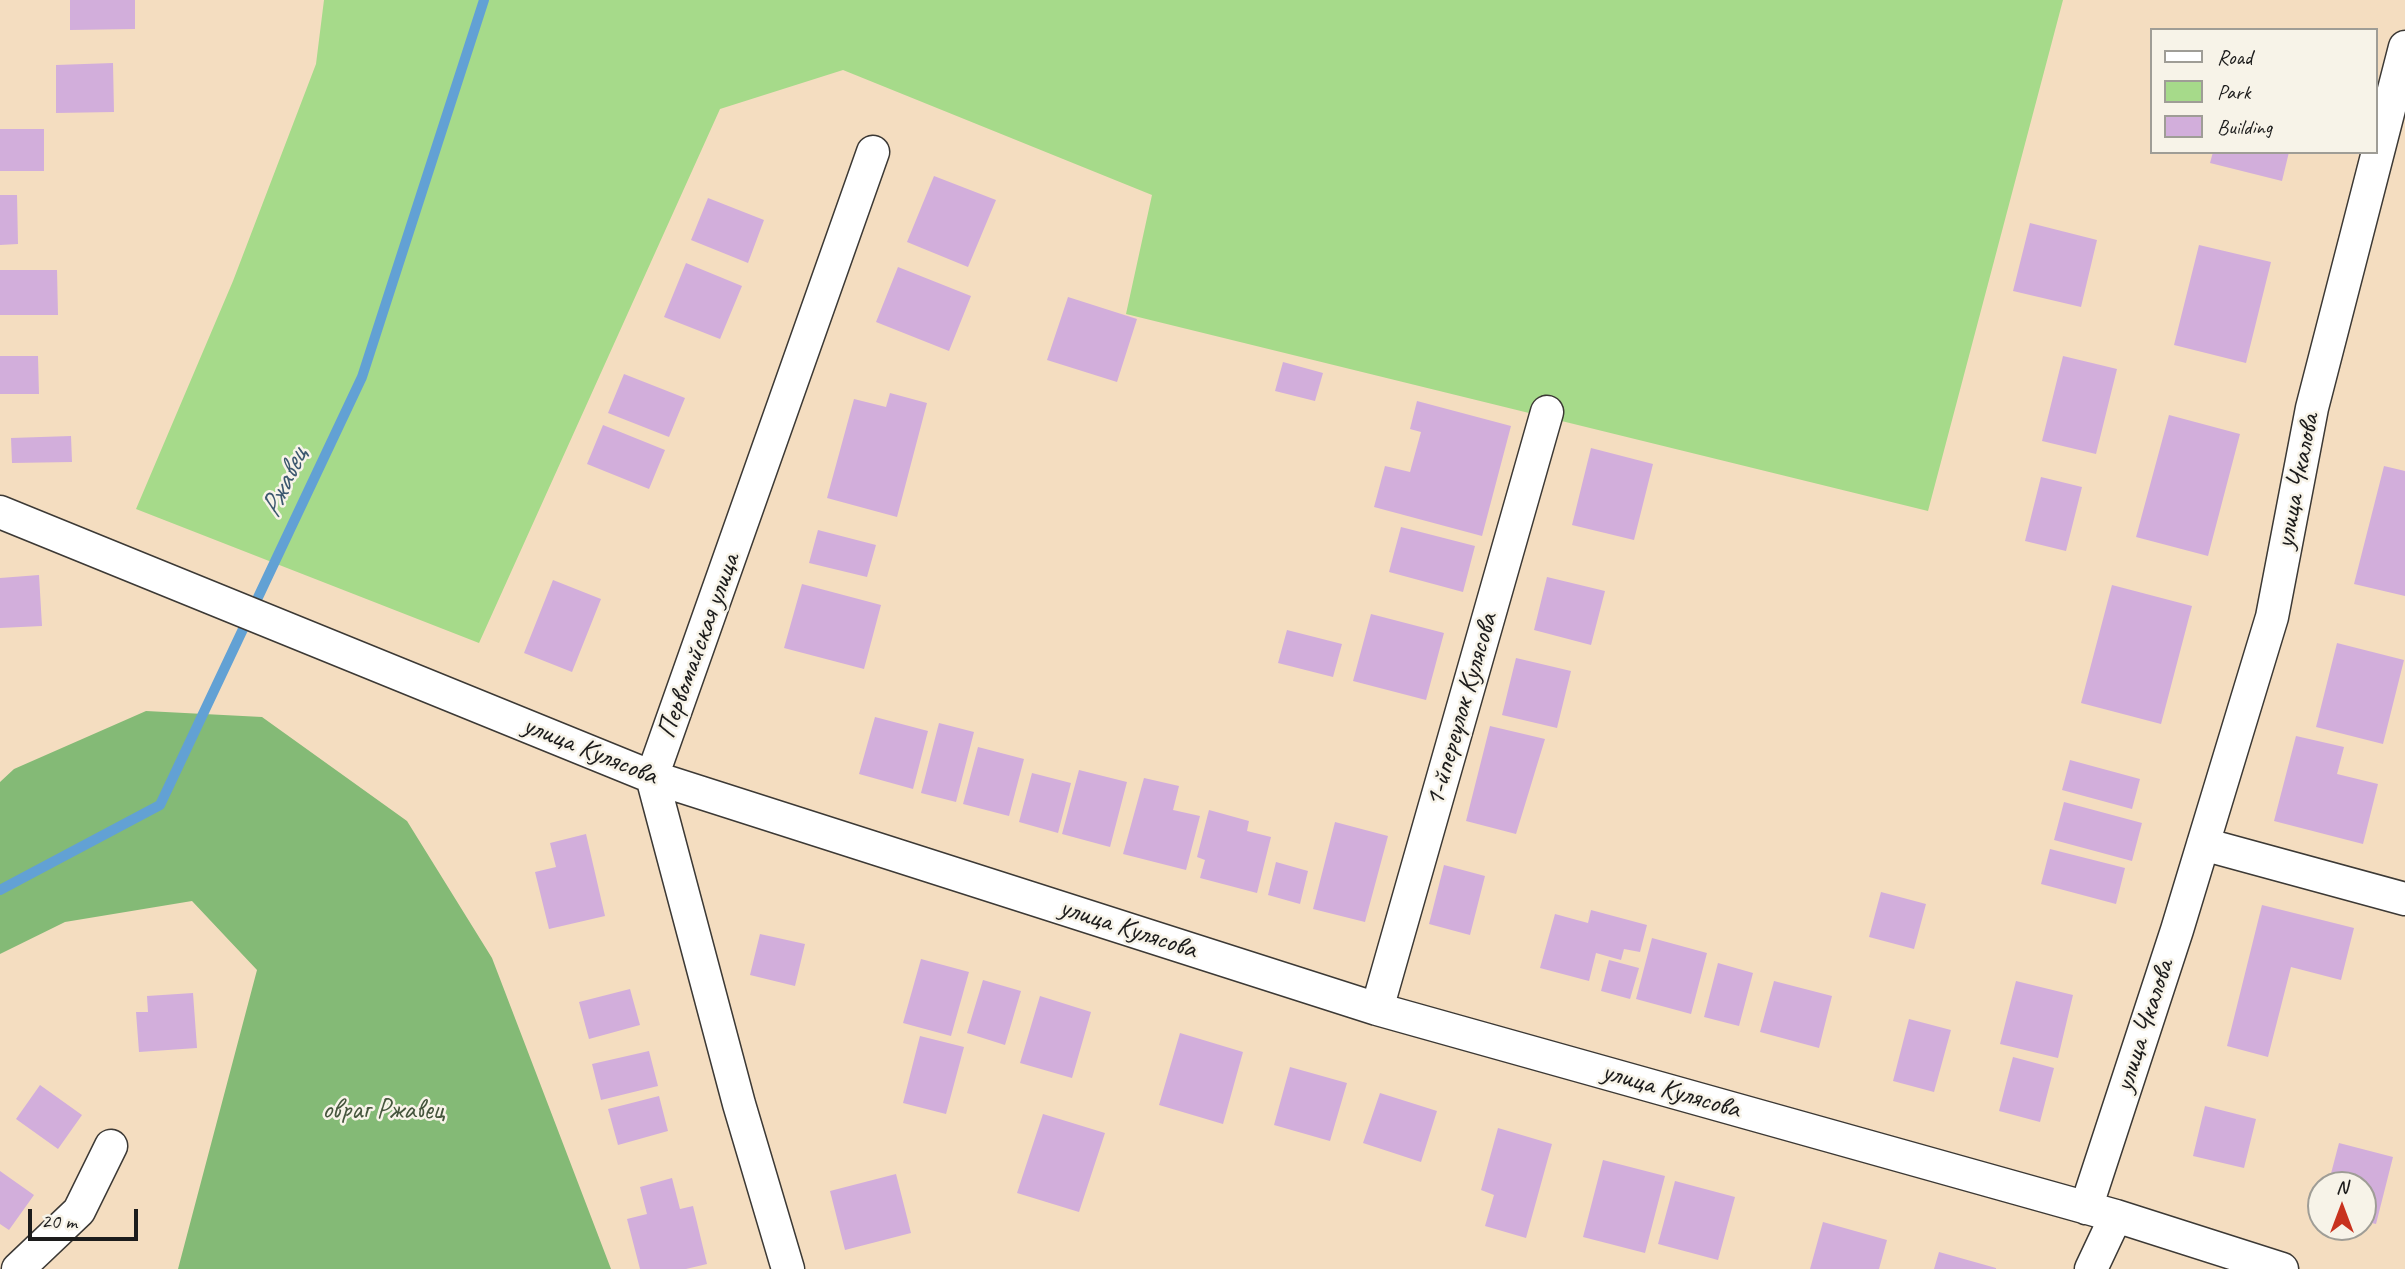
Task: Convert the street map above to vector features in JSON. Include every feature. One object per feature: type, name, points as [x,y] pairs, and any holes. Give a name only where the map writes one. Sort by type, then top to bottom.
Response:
[{"type":"street","name":"улица Чкалова","points":[[2086,1208],[2203,844],[2272,617],[2312,408],[2396,121],[2405,47]]},
{"type":"street","name":"Первомайская улица","points":[[652,777],[873,152]]},
{"type":"street","name":"1-йпереулок Кулясова","points":[[1377,1009],[1547,412]]},
{"type":"street","name":"улица Кулясова","points":[[0,512],[652,777],[1377,1009],[2116,1216],[2282,1269]]},
{"type":"street","points":[[652,777],[739,1104],[788,1269]]},
{"type":"street","points":[[2203,844],[2405,899]]},
{"type":"street","points":[[18,1269],[79,1211],[111,1146]]},
{"type":"street","points":[[2091,1269],[2116,1216]]},
{"type":"green space","points":[[324,0],[2063,0],[1928,511],[1126,314],[1152,195],[843,70],[720,109],[479,643],[136,509],[233,281],[316,64]]},
{"type":"green space","name":"овраг Ржавец","points":[[146,711],[262,717],[407,821],[492,958],[611,1269],[178,1269],[257,970],[192,901],[65,922],[0,954],[0,782],[14,769]]},
{"type":"building","points":[[70,0],[135,0],[135,29],[70,30]]},
{"type":"building","points":[[113,63],[114,112],[56,113],[56,65]]},
{"type":"building","points":[[0,129],[44,129],[44,171],[0,171]]},
{"type":"building","points":[[2212,154],[2289,154],[2282,181],[2210,163]]},
{"type":"building","points":[[934,176],[996,200],[968,267],[907,242]]},
{"type":"building","points":[[0,195],[17,195],[18,244],[0,245]]},
{"type":"building","points":[[708,198],[764,220],[748,263],[691,240]]},
{"type":"building","points":[[2030,223],[2097,240],[2081,307],[2013,291]]},
{"type":"building","points":[[2199,245],[2271,262],[2246,363],[2174,345]]},
{"type":"building","points":[[686,263],[742,286],[720,339],[664,317]]},
{"type":"building","points":[[898,267],[971,296],[949,351],[876,322]]},
{"type":"building","points":[[0,270],[57,270],[58,315],[0,315]]},
{"type":"building","points":[[1068,297],[1137,319],[1117,382],[1047,360]]},
{"type":"building","points":[[0,356],[38,356],[39,394],[0,394]]},
{"type":"building","points":[[2063,356],[2117,369],[2096,454],[2042,441]]},
{"type":"building","points":[[1283,362],[1323,373],[1315,401],[1275,391]]},
{"type":"building","points":[[624,374],[685,398],[669,437],[608,413]]},
{"type":"building","points":[[890,393],[927,403],[897,517],[827,498],[854,399],[886,407]]},
{"type":"building","points":[[1417,401],[1511,426],[1482,536],[1374,507],[1385,466],[1410,472],[1421,432],[1410,429]]},
{"type":"building","points":[[2169,415],[2240,434],[2208,556],[2136,537]]},
{"type":"building","points":[[603,425],[665,450],[649,489],[587,464]]},
{"type":"building","points":[[71,436],[72,462],[12,463],[11,438]]},
{"type":"building","points":[[1591,448],[1653,464],[1634,540],[1572,525]]},
{"type":"building","points":[[2384,466],[2405,471],[2405,596],[2354,584]]},
{"type":"building","points":[[2041,477],[2082,487],[2066,551],[2025,541]]},
{"type":"building","points":[[1401,527],[1475,546],[1463,592],[1389,572]]},
{"type":"building","points":[[818,530],[876,545],[867,577],[809,563]]},
{"type":"building","points":[[39,575],[42,626],[0,628],[0,578]]},
{"type":"building","points":[[1547,577],[1605,591],[1591,645],[1534,630]]},
{"type":"building","points":[[553,580],[601,599],[572,672],[524,653]]},
{"type":"building","points":[[802,584],[881,605],[864,669],[784,648]]},
{"type":"building","points":[[2112,585],[2192,606],[2161,724],[2081,703]]},
{"type":"building","points":[[1371,614],[1444,633],[1426,700],[1353,681]]},
{"type":"building","points":[[1287,630],[1342,644],[1333,677],[1278,663]]},
{"type":"building","points":[[2337,643],[2404,660],[2383,744],[2316,727]]},
{"type":"building","points":[[1516,658],[1571,671],[1557,728],[1502,715]]},
{"type":"building","points":[[875,717],[928,731],[913,789],[859,774]]},
{"type":"building","points":[[939,723],[974,732],[956,802],[921,793]]},
{"type":"building","points":[[1490,726],[1545,739],[1516,834],[1466,821]]},
{"type":"building","points":[[2296,736],[2344,747],[2337,774],[2378,784],[2363,844],[2274,821]]},
{"type":"building","points":[[978,747],[1024,759],[1009,816],[963,804]]},
{"type":"building","points":[[2070,760],[2140,779],[2132,809],[2062,790]]},
{"type":"building","points":[[1079,770],[1127,782],[1110,847],[1062,834]]},
{"type":"building","points":[[1032,773],[1071,783],[1058,833],[1019,822]]},
{"type":"building","points":[[1144,778],[1179,786],[1173,810],[1200,816],[1186,870],[1123,854]]},
{"type":"building","points":[[2064,802],[2142,823],[2132,861],[2054,840]]},
{"type":"building","points":[[1209,810],[1249,821],[1247,831],[1271,837],[1257,893],[1200,878],[1205,860],[1197,857]]},
{"type":"building","points":[[1335,822],[1388,836],[1365,922],[1313,909]]},
{"type":"building","points":[[586,834],[605,916],[549,929],[535,872],[556,867],[550,843]]},
{"type":"building","points":[[2050,849],[2125,868],[2116,904],[2041,884]]},
{"type":"building","points":[[1276,862],[1308,871],[1300,904],[1268,895]]},
{"type":"building","points":[[1444,865],[1485,876],[1470,935],[1429,924]]},
{"type":"building","points":[[1881,892],[1926,904],[1914,949],[1869,937]]},
{"type":"building","points":[[2262,905],[2354,928],[2341,980],[2291,967],[2268,1057],[2227,1046]]},
{"type":"building","points":[[1591,910],[1647,925],[1640,952],[1624,949],[1621,960],[1596,953],[1589,981],[1540,968],[1555,914],[1588,923]]},
{"type":"building","points":[[760,934],[805,944],[795,986],[750,975]]},
{"type":"building","points":[[1652,938],[1707,953],[1691,1014],[1636,999]]},
{"type":"building","points":[[921,959],[969,972],[951,1036],[903,1023]]},
{"type":"building","points":[[1609,960],[1639,968],[1630,999],[1601,991]]},
{"type":"building","points":[[1718,963],[1753,973],[1739,1026],[1704,1017]]},
{"type":"building","points":[[983,980],[1021,991],[1005,1045],[967,1033]]},
{"type":"building","points":[[1774,981],[1832,996],[1819,1048],[1760,1032]]},
{"type":"building","points":[[2016,981],[2073,995],[2058,1058],[2000,1044]]},
{"type":"building","points":[[630,989],[640,1025],[589,1039],[579,1002]]},
{"type":"building","points":[[193,993],[197,1048],[139,1052],[136,1012],[148,1012],[147,996]]},
{"type":"building","points":[[1040,996],[1091,1012],[1072,1078],[1020,1063]]},
{"type":"building","points":[[1909,1019],[1951,1030],[1934,1092],[1893,1081]]},
{"type":"building","points":[[1180,1033],[1243,1052],[1223,1124],[1159,1105]]},
{"type":"building","points":[[920,1036],[964,1047],[946,1114],[903,1103]]},
{"type":"building","points":[[649,1051],[658,1086],[601,1100],[592,1064]]},
{"type":"building","points":[[2013,1057],[2054,1068],[2040,1122],[1999,1111]]},
{"type":"building","points":[[1290,1067],[1347,1083],[1330,1141],[1274,1125]]},
{"type":"building","points":[[40,1085],[82,1115],[58,1149],[16,1119]]},
{"type":"building","points":[[1380,1093],[1437,1111],[1421,1162],[1363,1143]]},
{"type":"building","points":[[659,1096],[668,1131],[618,1145],[608,1109]]},
{"type":"building","points":[[2205,1106],[2256,1119],[2244,1168],[2193,1156]]},
{"type":"building","points":[[1043,1114],[1105,1133],[1079,1212],[1017,1193]]},
{"type":"building","points":[[1498,1128],[1552,1144],[1526,1238],[1485,1226],[1494,1195],[1481,1190]]},
{"type":"building","points":[[2339,1143],[2393,1157],[2377,1220],[2377,1171],[2332,1171]]},
{"type":"building","points":[[1603,1160],[1665,1176],[1645,1253],[1583,1237]]},
{"type":"building","points":[[0,1171],[34,1195],[9,1230],[0,1224]]},
{"type":"building","points":[[896,1174],[911,1233],[845,1250],[830,1191]]},
{"type":"building","points":[[672,1178],[680,1209],[693,1206],[707,1264],[686,1269],[640,1269],[627,1219],[647,1214],[640,1187]]},
{"type":"building","points":[[1675,1181],[1735,1197],[1718,1260],[1658,1244]]},
{"type":"building","points":[[1823,1222],[1887,1240],[1879,1269],[1810,1269]]},
{"type":"building","points":[[1939,1252],[1996,1268],[1996,1269],[1934,1269]]},
{"type":"waterway","name":"Ржавец","points":[[0,890],[160,805],[362,377],[484,0]]}]
